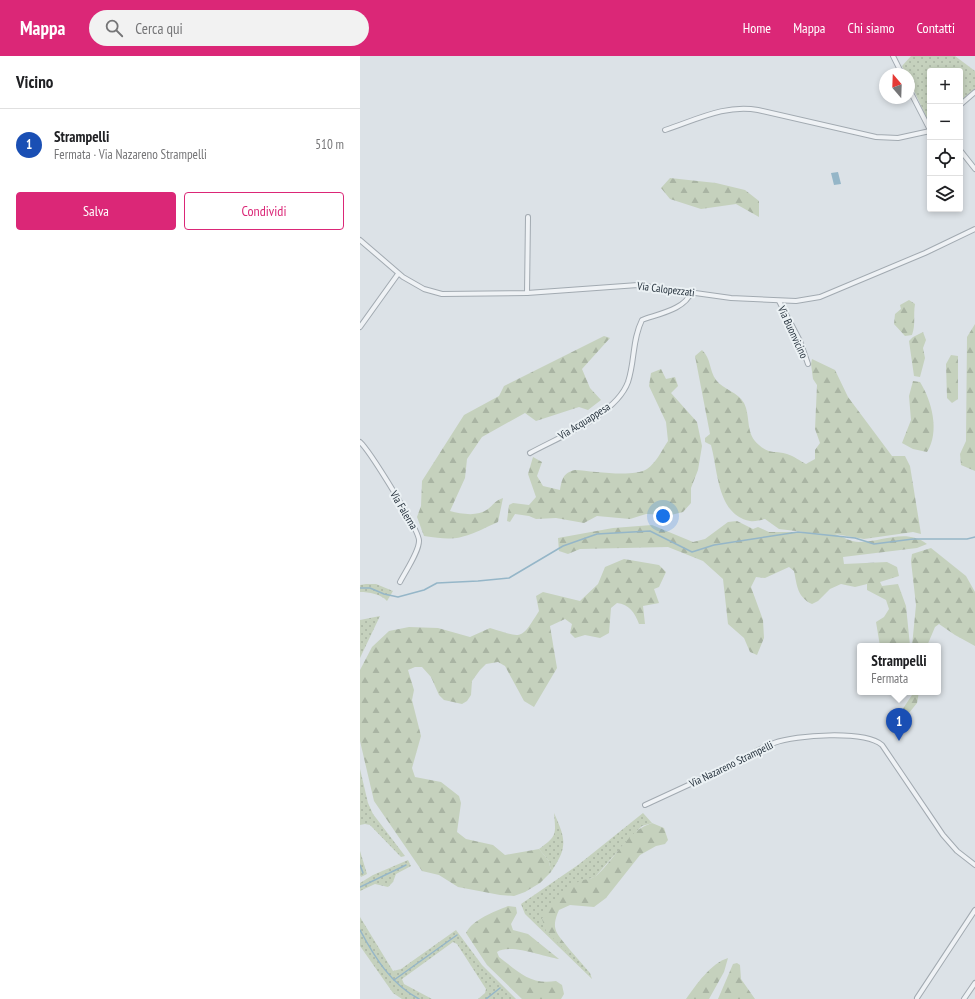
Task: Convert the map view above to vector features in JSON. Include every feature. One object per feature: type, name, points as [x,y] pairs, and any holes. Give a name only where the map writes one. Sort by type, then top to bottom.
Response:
[{"type":"street","points":[[893,56],[899,68]]},
{"type":"street","points":[[961,104],[975,92]]},
{"type":"street","points":[[915,101],[927,125]]},
{"type":"street","points":[[665,130],[720,111],[740,108],[758,110],[876,137],[902,138],[927,132]]},
{"type":"street","points":[[963,154],[975,169]]},
{"type":"street","points":[[527,293],[528,217]]},
{"type":"street","name":"Via Calopezzati","points":[[360,240],[398,274],[420,288],[442,294],[527,293],[633,285],[731,298],[803,301],[817,299],[930,251],[975,229]]},
{"type":"street","points":[[360,327],[398,274]]},
{"type":"street","name":"Via Acquappesa","points":[[530,453],[593,418],[616,400],[628,382],[635,336],[642,320],[682,303],[689,298],[691,292]]},
{"type":"street","name":"Via Buonvicino","points":[[779,301],[800,341],[808,364]]},
{"type":"street","name":"Via Falerna","points":[[360,442],[415,527],[419,537],[418,545],[400,582]]},
{"type":"street","name":"Via Nazareno Strampelli","points":[[645,805],[729,766],[776,742],[831,736],[863,737],[878,742],[884,747],[943,835],[957,851],[975,865]]},
{"type":"street","points":[[917,998],[975,910]]},
{"type":"street","points":[[964,999],[975,983]]},
{"type":"green space","points":[[911,56],[955,56],[975,71],[975,89],[963,99],[963,68],[927,68],[927,119],[915,93],[915,68],[903,68],[902,66]]},
{"type":"green space","points":[[670,178],[716,183],[745,190],[759,201],[759,217],[736,204],[701,209],[670,199],[661,188]]},
{"type":"green space","points":[[909,300],[915,304],[914,327],[912,335],[905,336],[894,324],[895,314],[901,309],[900,305]]},
{"type":"green space","points":[[975,324],[975,471],[961,465],[960,454],[966,441],[967,337]]},
{"type":"green space","points":[[923,332],[926,340],[923,348],[925,358],[920,377],[914,376],[909,341],[913,337]]},
{"type":"green space","points":[[604,336],[610,338],[582,369],[590,388],[601,400],[588,410],[579,407],[536,421],[525,413],[482,437],[467,459],[465,478],[450,511],[464,514],[484,512],[496,501],[503,498],[498,522],[470,535],[462,537],[436,538],[424,536],[417,517],[421,506],[422,481],[464,415],[499,396],[504,386]]},
{"type":"green space","points":[[702,350],[707,357],[716,380],[741,399],[746,408],[752,436],[759,445],[766,450],[790,455],[806,464],[815,459],[815,450],[820,443],[815,429],[817,385],[813,379],[811,364],[812,359],[835,370],[848,397],[892,456],[905,456],[910,466],[921,534],[913,532],[864,539],[835,534],[856,542],[903,536],[919,539],[927,544],[917,548],[843,557],[844,564],[887,562],[897,567],[899,576],[880,582],[882,586],[898,584],[906,606],[910,643],[880,643],[876,622],[884,617],[889,609],[886,600],[867,590],[867,584],[855,587],[841,584],[830,589],[818,601],[812,604],[803,598],[798,590],[794,571],[789,567],[765,578],[756,577],[751,587],[763,620],[764,638],[757,655],[750,652],[744,638],[728,624],[723,579],[703,561],[668,547],[580,549],[568,554],[559,551],[558,538],[613,528],[652,525],[693,542],[705,539],[728,522],[737,521],[753,529],[758,527],[769,532],[804,532],[779,529],[765,519],[752,521],[739,517],[731,510],[725,501],[718,478],[711,445],[705,442],[705,438],[710,434],[695,356]]},
{"type":"green space","points":[[951,355],[958,356],[958,399],[952,403],[947,398],[946,364]]},
{"type":"green space","points":[[661,369],[666,379],[675,377],[678,386],[671,393],[697,422],[702,446],[698,470],[691,488],[691,503],[683,512],[671,515],[646,514],[630,519],[597,516],[584,523],[556,518],[536,519],[529,516],[515,514],[510,522],[507,521],[509,505],[513,503],[529,505],[536,497],[528,474],[533,457],[542,462],[537,476],[543,486],[560,490],[564,477],[571,471],[575,470],[622,474],[640,472],[647,469],[656,460],[668,441],[666,422],[649,386],[651,373]]},
{"type":"green space","points":[[913,381],[920,382],[928,398],[933,417],[933,435],[927,452],[913,449],[902,443],[911,420],[909,396]]},
{"type":"green space","points":[[931,548],[966,576],[975,592],[975,646],[939,624],[935,627],[928,643],[912,643],[916,605],[911,561],[912,554]]},
{"type":"green space","points":[[624,559],[659,565],[666,572],[659,587],[654,589],[659,603],[643,606],[645,624],[639,624],[636,616],[628,607],[617,603],[611,608],[609,633],[600,638],[585,635],[575,638],[570,633],[572,624],[565,619],[550,626],[557,668],[534,707],[524,701],[505,666],[498,662],[486,664],[480,670],[472,681],[471,695],[467,701],[462,704],[444,700],[439,695],[431,677],[422,667],[415,667],[408,670],[414,690],[412,700],[421,736],[412,768],[415,777],[441,782],[459,796],[461,803],[457,832],[466,839],[493,845],[505,855],[539,849],[549,861],[551,872],[540,883],[525,892],[514,896],[500,895],[458,887],[439,875],[422,871],[374,801],[360,741],[360,670],[372,647],[389,631],[409,627],[438,628],[470,637],[490,628],[509,634],[520,634],[528,628],[539,611],[536,596],[543,592],[580,601],[598,584],[605,567]]},
{"type":"green space","points":[[376,584],[393,591],[387,601],[375,594],[360,592],[360,585]]},
{"type":"green space","points":[[380,616],[360,658],[360,620]]},
{"type":"green space","points":[[912,695],[918,695],[917,703],[893,733],[891,731],[892,725]]},
{"type":"green space","points":[[360,769],[368,803],[373,814],[405,856],[401,857],[370,825],[360,825]]},
{"type":"green space","points":[[554,813],[563,837],[563,849],[551,872],[549,861],[539,849],[552,838],[554,834]]},
{"type":"green space","points":[[643,813],[652,823],[642,826],[595,877],[579,882],[542,919],[569,953],[570,950],[590,973],[592,979],[525,914],[521,904],[578,865]]},
{"type":"green space","points":[[652,823],[664,828],[668,840],[665,844],[656,846],[640,855],[606,898],[594,907],[570,905],[559,910],[556,917],[555,927],[558,935],[570,950],[569,954],[546,931],[542,919],[549,907],[558,896],[574,884],[597,875],[629,838],[643,827]]},
{"type":"green space","points":[[360,851],[367,874],[361,877],[360,875]]},
{"type":"green space","points":[[408,860],[411,866],[396,874],[393,882],[388,887],[375,884],[360,891],[360,883],[373,875]]},
{"type":"green space","points":[[508,906],[516,907],[517,913],[511,924],[513,930],[528,934],[559,959],[527,951],[510,949],[497,952],[499,957],[525,976],[539,981],[556,981],[562,985],[564,994],[561,999],[522,999],[487,965],[466,933],[469,928],[479,920],[490,913]]},
{"type":"green space","points":[[360,917],[393,971],[401,969],[456,930],[482,965],[516,999],[478,999],[485,993],[486,989],[457,944],[453,942],[402,979],[404,984],[432,999],[402,999],[393,993],[360,946]]},
{"type":"green space","points":[[728,958],[724,972],[709,999],[686,999],[710,969]]},
{"type":"green space","points":[[737,963],[740,965],[741,979],[755,999],[718,999],[733,964]]},
{"type":"water","points":[[838,172],[841,184],[834,185],[831,173]]},
{"type":"waterway","points":[[360,588],[370,588],[384,594],[398,597],[424,590],[437,583],[509,578],[563,546],[597,534],[650,531],[692,552],[714,545],[798,532],[855,538],[874,544],[913,539],[967,539],[975,537]]},
{"type":"waterway","points":[[360,865],[363,873]]},
{"type":"waterway","points":[[360,887],[406,865]]},
{"type":"waterway","points":[[360,930],[378,960],[392,978],[400,986],[419,999]]},
{"type":"waterway","points":[[394,980],[457,935]]},
{"type":"waterway","points":[[486,999],[500,988]]},
{"type":"place","name":"Strampelli","points":[[899,741]]}]
